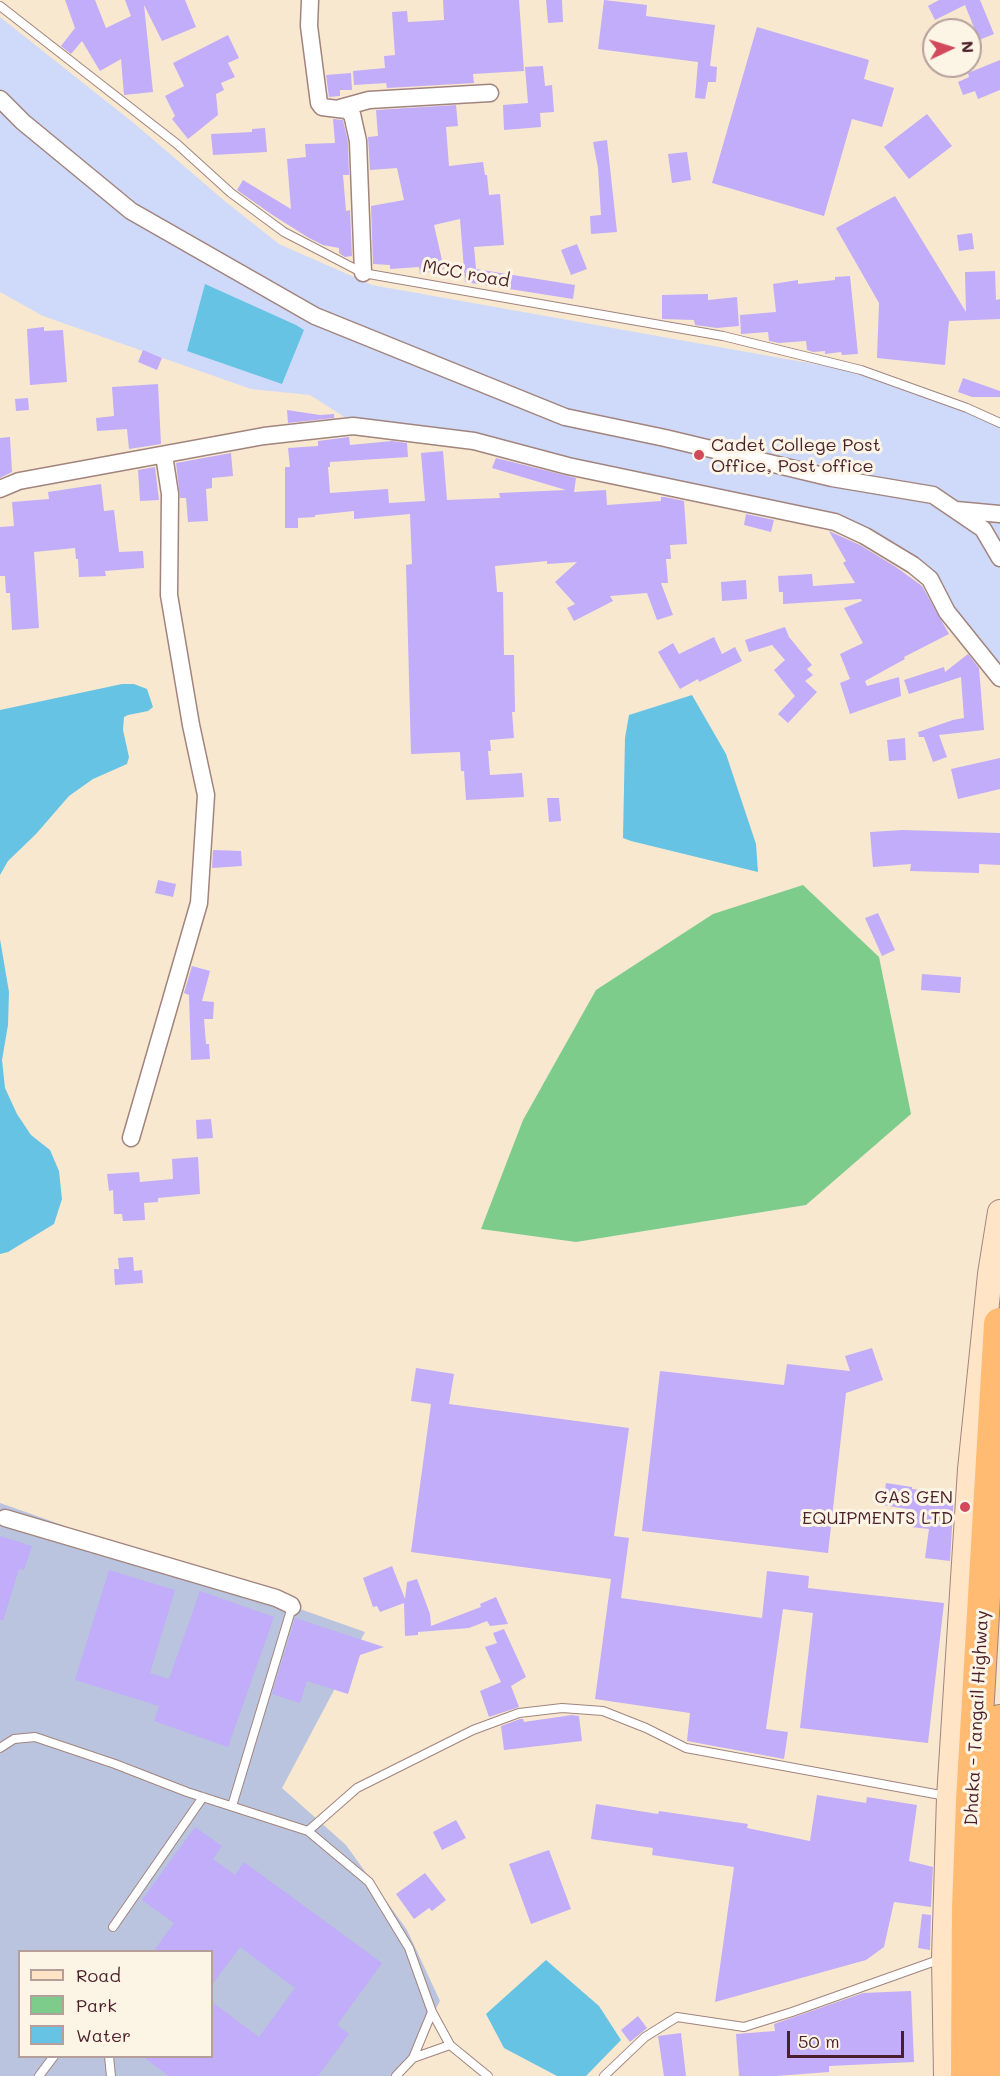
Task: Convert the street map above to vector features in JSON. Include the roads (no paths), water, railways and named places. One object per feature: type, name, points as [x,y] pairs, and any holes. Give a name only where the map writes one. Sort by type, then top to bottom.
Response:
[{"type":"highway","name":"Dhaka - Tangail Highway","points":[[966,2076],[956,1910],[960,1799],[1000,1324]]},
{"type":"highway","name":"Dhaka - Tangail Highway","points":[[990,2076],[990,1939],[1000,1721]]},
{"type":"main road","points":[[960,1799],[970,1469],[990,1274],[1000,1212]]},
{"type":"main road","points":[[946,2076],[944,1958],[956,1910]]},
{"type":"street","points":[[310,0],[309,26],[319,104],[322,107],[340,108],[369,100],[490,93]]},
{"type":"street","points":[[0,99],[23,122],[132,211],[315,316],[565,417],[665,438],[832,478],[933,495],[982,529],[1000,558]]},
{"type":"street","points":[[340,108],[352,114],[358,141],[363,273]]},
{"type":"street","points":[[0,489],[19,481],[264,436],[354,426],[474,441],[568,466],[835,522],[913,565],[930,579],[947,612],[1000,678]]},
{"type":"street","points":[[131,1138],[199,903],[206,795],[191,726],[169,595],[170,495],[164,455]]},
{"type":"street","points":[[955,510],[1000,514]]},
{"type":"street","points":[[5,1518],[276,1598],[292,1607]]},
{"type":"lane","name":"MCC road","points":[[0,6],[177,144],[231,193],[284,231],[363,273],[723,336],[861,370],[967,408],[1000,423]]},
{"type":"lane","points":[[232,1806],[292,1607]]},
{"type":"lane","points":[[308,1831],[357,1788],[473,1730],[519,1713],[562,1708],[603,1711],[646,1728],[686,1748],[960,1799]]},
{"type":"lane","points":[[0,1748],[14,1739],[34,1737],[203,1797],[308,1831],[369,1882],[409,1948],[432,2012],[450,2045],[488,2076]]},
{"type":"lane","points":[[112,1927],[203,1797]]},
{"type":"lane","points":[[604,2076],[645,2037],[677,2017],[744,2027],[944,1958]]},
{"type":"lane","points":[[396,2076],[413,2058],[432,2012]]},
{"type":"lane","points":[[413,2058],[450,2045]]},
{"type":"lane","points":[[39,2076],[52,2058]]},
{"type":"lane","points":[[108,2058],[111,2076]]},
{"type":"water","points":[[205,284],[304,330],[282,384],[187,351]]},
{"type":"water","points":[[122,684],[134,684],[147,689],[153,707],[148,711],[124,717],[123,730],[129,757],[127,764],[93,779],[69,796],[36,834],[8,861],[0,875],[0,710]]},
{"type":"water","points":[[692,695],[726,754],[756,844],[758,872],[623,838],[625,738],[629,715]]},
{"type":"water","points":[[0,939],[9,992],[8,1025],[2,1060],[5,1088],[17,1114],[31,1135],[50,1150],[59,1171],[62,1199],[54,1224],[8,1252],[0,1254]]},
{"type":"water","points":[[546,1960],[599,2006],[621,2040],[586,2076],[557,2076],[504,2048],[486,2014]]},
{"type":"place","name":"Cadet College Post Office, Post office","points":[[699,455]]},
{"type":"place","name":"GAS GEN EQUIPMENTS LTD","points":[[965,1507]]}]
